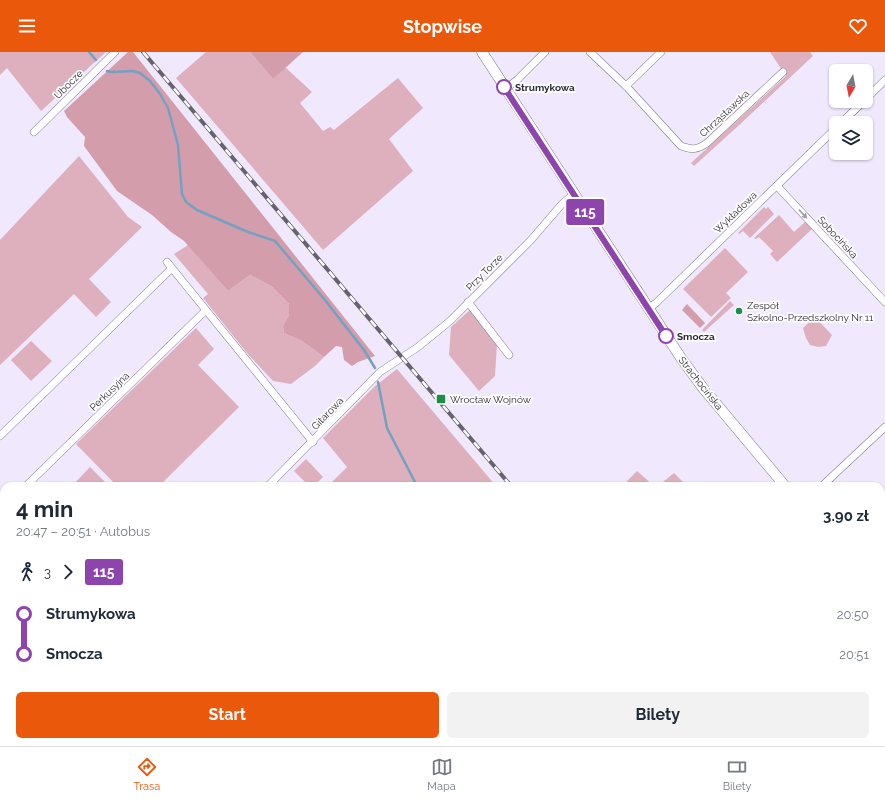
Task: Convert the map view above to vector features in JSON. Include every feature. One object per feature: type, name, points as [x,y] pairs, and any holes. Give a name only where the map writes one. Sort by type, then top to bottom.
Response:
[{"type":"main road","name":"Strachocińska","points":[[482,52],[648,309],[703,388],[782,482]]},
{"type":"street","name":"Ubocze","points":[[34,132],[115,52]]},
{"type":"street","points":[[505,89],[517,80],[545,52]]},
{"type":"street","points":[[590,52],[626,86],[661,52]]},
{"type":"street","name":"Chrząstawska","points":[[626,86],[681,146],[690,149],[699,149],[783,72]]},
{"type":"street","points":[[873,92],[885,80]]},
{"type":"street","points":[[848,116],[857,108]]},
{"type":"street","name":"Wykładowa","points":[[648,309],[656,303],[829,135]]},
{"type":"street","name":"Sobocińska","points":[[777,186],[885,302]]},
{"type":"street","name":"Przy Torze","points":[[402,357],[428,340],[450,321],[531,240],[562,204],[574,194]]},
{"type":"street","points":[[167,262],[171,269],[312,442]]},
{"type":"street","points":[[0,436],[171,269]]},
{"type":"street","points":[[468,302],[509,355]]},
{"type":"street","name":"Perkusyjna","points":[[30,482],[205,311]]},
{"type":"street","name":"Gitarowa","points":[[272,482],[380,372],[402,357]]},
{"type":"street","points":[[826,482],[885,427]]},
{"type":"shaded area","points":[[0,52],[106,52],[41,111],[7,68],[0,75]]},
{"type":"shaded area","points":[[128,52],[133,52],[375,356],[358,362],[352,366],[344,360],[342,347],[336,346],[324,357],[302,341],[284,333],[283,326],[289,315],[289,304],[271,286],[250,275],[228,291],[184,241],[171,232],[152,215],[117,191],[84,146],[85,137],[67,117],[64,111]]},
{"type":"shaded area","points":[[206,52],[250,52],[273,79],[285,67],[312,92],[300,103],[323,131],[330,127],[334,130],[398,78],[423,108],[389,139],[413,171],[323,250],[176,78]]},
{"type":"shaded area","points":[[250,52],[303,52],[273,79]]},
{"type":"shaded area","points":[[770,52],[810,52],[813,56],[694,166],[691,163],[786,76]]},
{"type":"shaded area","points":[[79,156],[128,217],[142,227],[89,279],[111,302],[96,317],[74,294],[0,365],[0,240]]},
{"type":"shaded area","points":[[764,207],[766,209],[768,207],[774,214],[750,238],[743,231],[739,234],[738,233]]},
{"type":"shaded area","points":[[779,215],[794,232],[805,222],[812,229],[777,262],[770,254],[773,251],[759,237],[756,239],[754,238]]},
{"type":"shaded area","points":[[188,245],[228,291],[250,275],[271,286],[289,304],[289,315],[283,326],[284,333],[302,341],[324,357],[315,366],[291,384],[273,381],[247,353],[203,298],[208,294],[174,254]]},
{"type":"shaded area","points":[[725,248],[748,272],[726,293],[731,298],[711,317],[683,289]]},
{"type":"shaded area","points":[[730,301],[734,305],[704,332],[702,330]]},
{"type":"shaded area","points":[[687,304],[705,323],[700,328],[682,310]]},
{"type":"shaded area","points":[[471,309],[497,344],[495,376],[479,391],[449,355],[451,327]]},
{"type":"shaded area","points":[[815,317],[832,335],[826,346],[818,347],[810,345],[806,338],[803,328]]},
{"type":"shaded area","points":[[196,328],[214,349],[198,365],[239,407],[163,482],[113,482],[76,444]]},
{"type":"shaded area","points":[[31,341],[52,361],[31,381],[11,360]]},
{"type":"shaded area","points":[[397,369],[493,482],[332,482],[347,467],[323,438],[374,387]]},
{"type":"shaded area","points":[[306,459],[323,477],[318,482],[305,482],[294,471]]},
{"type":"shaded area","points":[[90,467],[105,482],[76,482]]},
{"type":"shaded area","points":[[637,471],[649,482],[626,482]]},
{"type":"shaded area","points":[[674,473],[683,482],[663,482]]},
{"type":"waterway","points":[[89,52],[96,60]]},
{"type":"waterway","points":[[107,71],[133,71],[140,73],[150,81],[160,94],[168,108],[178,145],[182,194],[186,202],[197,210],[248,232],[275,241],[325,300],[364,350],[375,368]]},
{"type":"waterway","points":[[378,382],[387,428],[415,482]]},
{"type":"railway","points":[[143,52],[508,482]]},
{"type":"bus line","name":"115","points":[[504,87],[666,336]]},
{"type":"place","name":"Strumykowa","points":[[504,87]]},
{"type":"place","name":"Zespół Szkolno-Przedszkolny Nr 11","points":[[739,311]]},
{"type":"place","name":"Smocza","points":[[666,336]]},
{"type":"place","name":"Wrocław Wojnów","points":[[441,399]]}]
